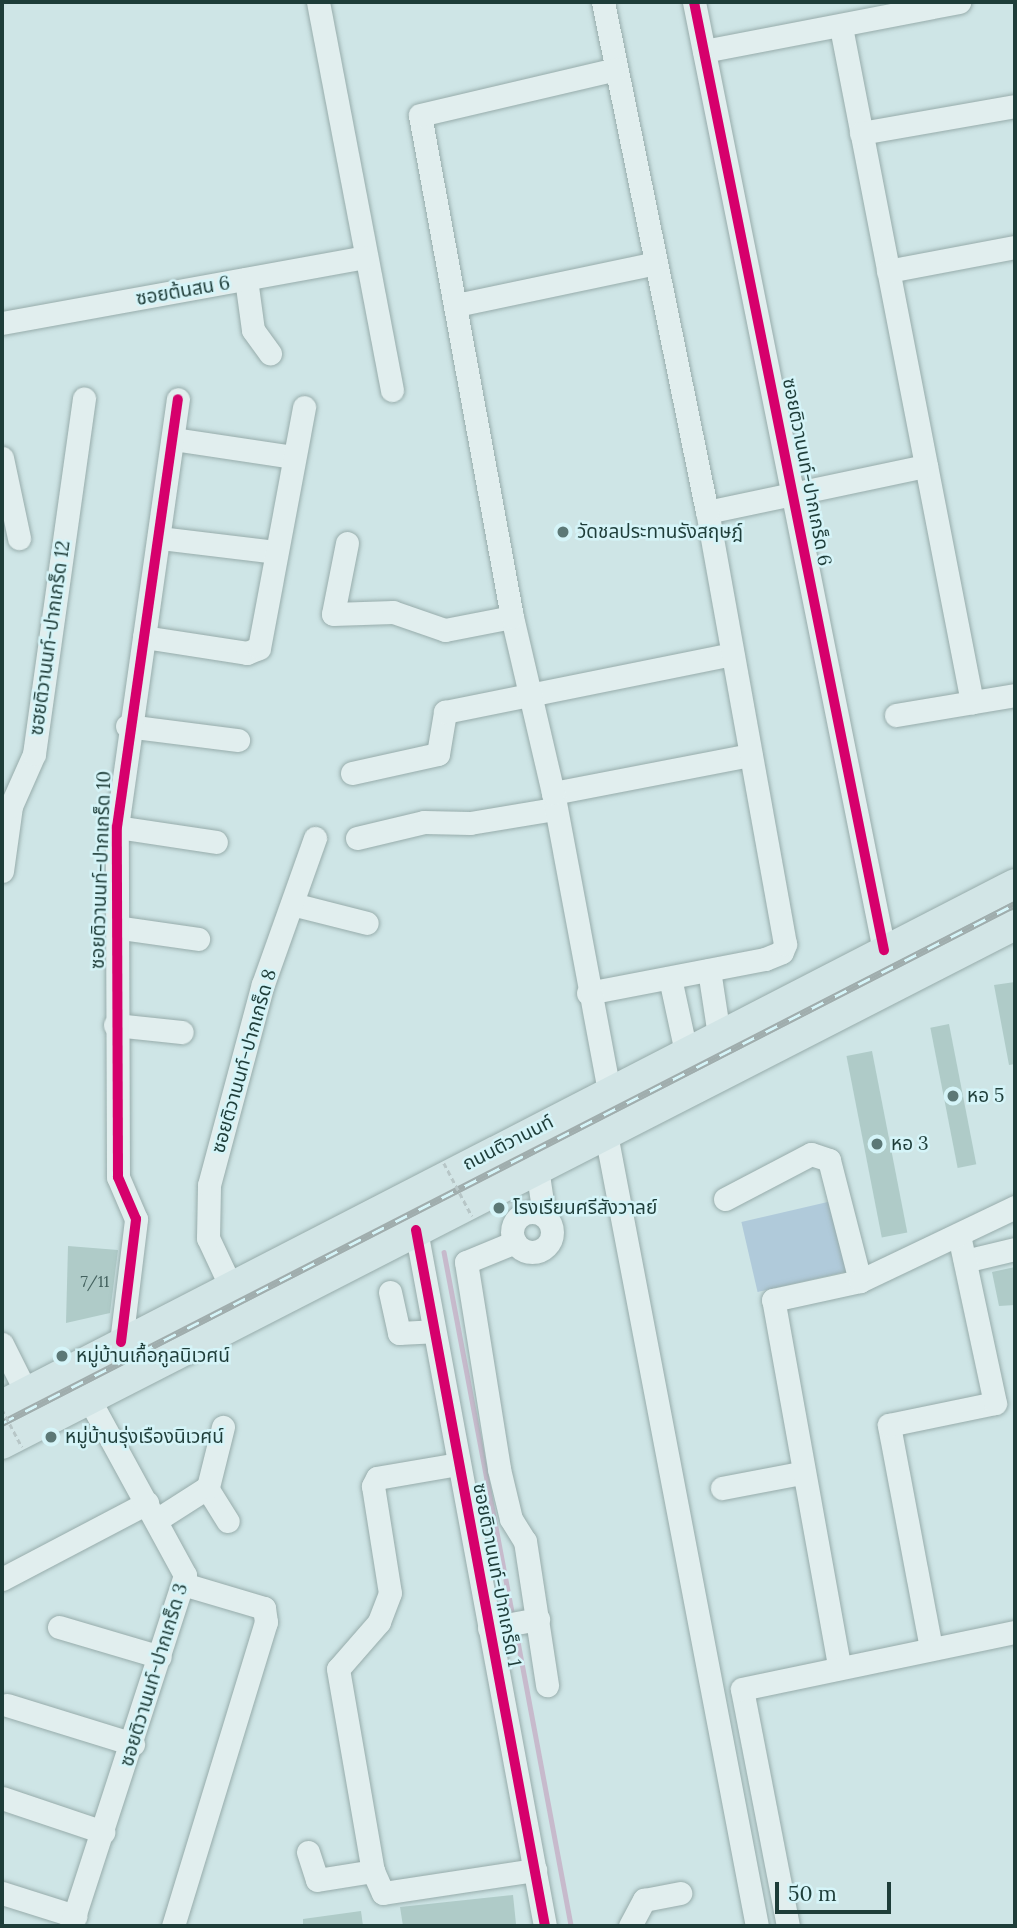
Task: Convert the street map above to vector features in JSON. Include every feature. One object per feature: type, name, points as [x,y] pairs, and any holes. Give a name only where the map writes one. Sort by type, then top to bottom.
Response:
[{"type":"main road","name":"ถนนติวานนท์","points":[[10,1402],[230,1285],[1015,884]]},
{"type":"main road","name":"ถนนติวานนท์","points":[[12,1445],[89,1399],[1015,925]]},
{"type":"main road","points":[[808,989],[824,1023]]},
{"type":"main road","points":[[609,1091],[613,1130]]},
{"type":"street","points":[[318,2],[364,257],[392,390]]},
{"type":"street","points":[[587,993],[779,955],[785,944],[779,887],[750,755],[732,654],[717,509],[656,263],[603,2]]},
{"type":"street","name":"ซอยติวานนท์-ปากเกร็ด 6","points":[[694,2],[785,494],[884,950]]},
{"type":"street","points":[[704,51],[841,27],[896,7],[959,2]]},
{"type":"street","points":[[841,27],[972,702]]},
{"type":"street","points":[[609,1091],[587,993],[554,801],[512,617],[421,113],[616,69]]},
{"type":"street","points":[[861,133],[1015,106]]},
{"type":"street","points":[[888,271],[1015,247]]},
{"type":"street","name":"ซอยต้นสน 6","points":[[2,323],[364,257]]},
{"type":"street","points":[[457,305],[656,263]]},
{"type":"street","points":[[246,279],[253,330],[270,354]]},
{"type":"street","name":"ซฮยติวานนท์-ปากเกร็ด 12","points":[[2,871],[11,806],[34,754],[84,399]]},
{"type":"street","name":"ซอยติวานนท์-ปากเกร็ด 10","points":[[121,1342],[136,1219],[118,1177],[115,1024],[117,827],[127,726],[145,638],[178,399]]},
{"type":"street","points":[[145,638],[256,651],[304,407]]},
{"type":"street","points":[[174,439],[293,457]]},
{"type":"street","points":[[2,458],[19,538]]},
{"type":"street","points":[[717,509],[926,466]]},
{"type":"street","points":[[160,538],[276,552]]},
{"type":"street","points":[[347,543],[333,614],[393,612],[444,630],[512,617]]},
{"type":"street","points":[[352,773],[438,754],[445,712],[732,654]]},
{"type":"street","points":[[896,715],[1015,695]]},
{"type":"street","points":[[127,726],[238,740]]},
{"type":"street","points":[[357,838],[424,822],[470,823],[750,755]]},
{"type":"street","points":[[117,827],[216,842]]},
{"type":"street","name":"ซอยติวานนท์-ปากเกร็ด 8","points":[[230,1285],[208,1238],[209,1185],[263,984],[315,838]]},
{"type":"street","points":[[292,904],[367,923]]},
{"type":"street","points":[[115,928],[198,939]]},
{"type":"street","points":[[709,970],[719,1035]]},
{"type":"street","points":[[670,978],[686,1052]]},
{"type":"street","points":[[115,1024],[182,1032]]},
{"type":"street","points":[[613,1130],[757,1926]]},
{"type":"street","points":[[725,1199],[811,1154],[829,1160],[860,1281]]},
{"type":"street","points":[[537,1168],[544,1216],[522,1213],[513,1226],[515,1242],[466,1262],[499,1469],[511,1519],[525,1541],[547,1685]]},
{"type":"street","points":[[839,1665],[801,1473],[773,1300],[860,1281],[1015,1207]]},
{"type":"street","name":"ซอยติวานนท์-ปากเกร็ด 1","points":[[416,1230],[545,1926]]},
{"type":"street","points":[[931,1648],[888,1425],[1005,1401],[959,1235]]},
{"type":"street","points":[[965,1261],[1015,1249]]},
{"type":"street","points":[[390,1292],[399,1332],[433,1331]]},
{"type":"street","points":[[2,1344],[10,1402]]},
{"type":"street","name":"ซอยติวานนท์-ปากเกร็ด 3","points":[[73,1921],[133,1744],[186,1569],[89,1399]]},
{"type":"street","points":[[223,1427],[207,1488],[228,1521]]},
{"type":"street","points":[[499,1469],[377,1478],[373,1486],[390,1593],[379,1622],[338,1669],[373,1871],[383,1894],[536,1870]]},
{"type":"street","points":[[722,1488],[801,1473]]},
{"type":"street","points":[[2,1578],[207,1488]]},
{"type":"street","points":[[173,1926],[266,1622],[264,1608],[183,1584]]},
{"type":"street","points":[[489,1628],[538,1619]]},
{"type":"street","points":[[59,1627],[160,1657]]},
{"type":"street","points":[[789,1926],[742,1689],[839,1665],[1015,1632]]},
{"type":"street","points":[[7,1705],[133,1744]]},
{"type":"street","points":[[2,1798],[103,1832]]},
{"type":"street","points":[[308,1852],[317,1880],[373,1871]]},
{"type":"street","points":[[2,1893],[73,1921]]},
{"type":"street","points":[[630,1926],[644,1900],[680,1893]]},
{"type":"path","points":[[444,1163],[472,1216]]},
{"type":"path","points":[[10,1402],[12,1445]]},
{"type":"shaded area","points":[[832,1201],[848,1271],[758,1292],[741,1222]]},
{"type":"building","points":[[1015,982],[1015,1064],[1009,1065],[994,985]]},
{"type":"building","name":"หอ 5","points":[[949,1024],[976,1164],[958,1168],[930,1028]]},
{"type":"building","name":"หอ 3","points":[[872,1051],[907,1233],[882,1238],[846,1056]]},
{"type":"building","points":[[68,1246],[118,1250],[110,1313],[66,1323]]},
{"type":"building","points":[[1015,1267],[1015,1305],[999,1306],[992,1272]]},
{"type":"building","points":[[513,1895],[516,1924],[403,1926],[400,1907]]},
{"type":"building","points":[[361,1911],[363,1926],[303,1926],[303,1919]]},
{"type":"waterway","points":[[444,1252],[513,1616]]},
{"type":"waterway","points":[[516,1631],[571,1926]]},
{"type":"railway","points":[[2,1423],[1015,904]]},
{"type":"cycle path","points":[[694,2],[884,950]]},
{"type":"cycle path","points":[[121,1342],[136,1219],[118,1177],[117,827],[178,399]]},
{"type":"cycle path","points":[[416,1230],[545,1926]]},
{"type":"place","name":"วัดชลประทานรังสฤษฎ์","points":[[563,532]]},
{"type":"place","name":"หอ 5","points":[[953,1096]]},
{"type":"place","name":"หอ 3","points":[[877,1144]]},
{"type":"place","name":"โรงเรียนศรีสังวาลย์","points":[[499,1208]]},
{"type":"place","name":"หมู่บ้านเกื้อกูลนิเวศน์","points":[[62,1356]]},
{"type":"place","name":"หมู่บ้านรุ่งเรืองนิเวศน์","points":[[51,1437]]}]
